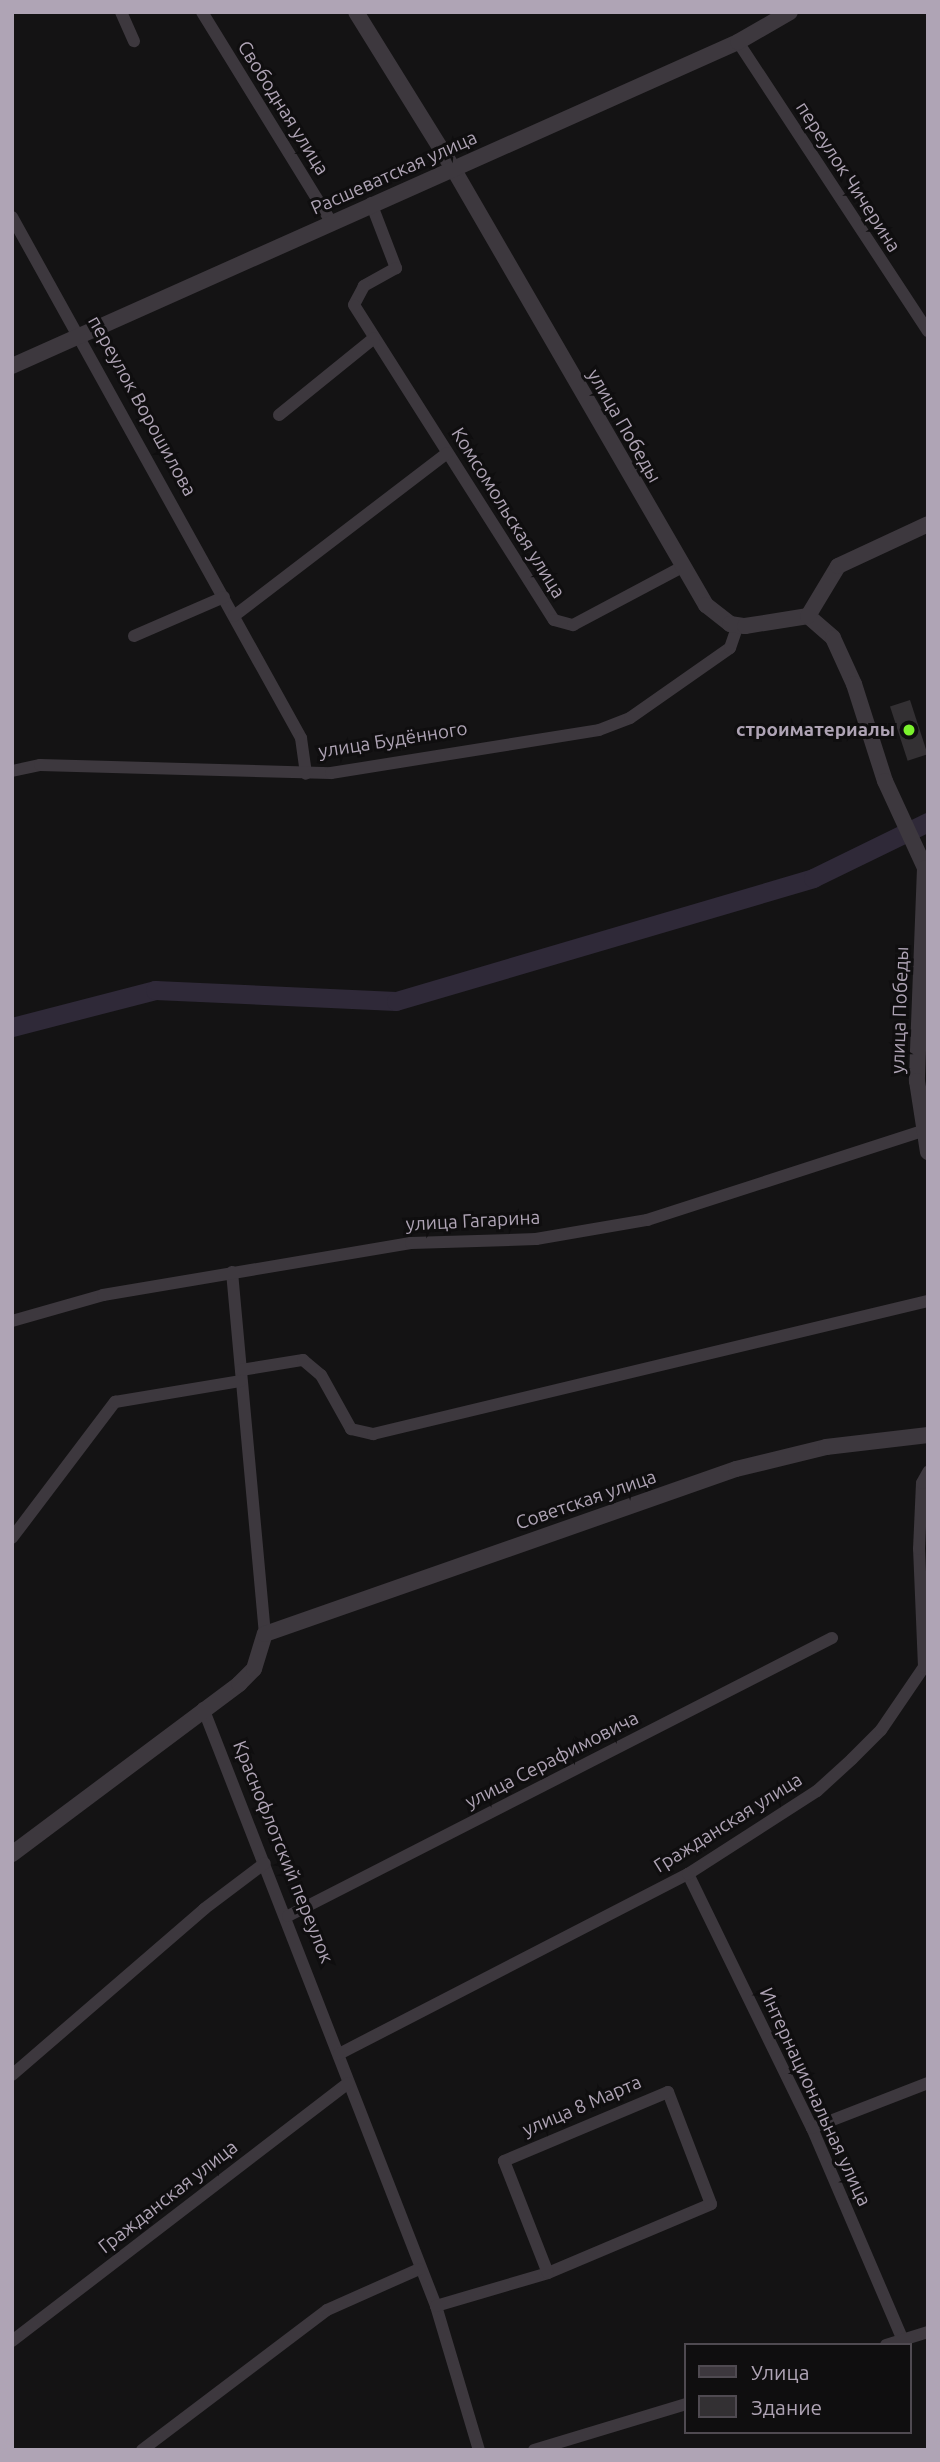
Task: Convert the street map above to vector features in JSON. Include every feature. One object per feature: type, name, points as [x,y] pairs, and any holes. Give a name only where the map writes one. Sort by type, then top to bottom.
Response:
[{"type":"street","points":[[121,12],[134,41]]},
{"type":"street","name":"Свободная улица","points":[[202,12],[332,223]]},
{"type":"street","name":"улица Победы","points":[[356,12],[454,170],[706,605],[738,625]]},
{"type":"street","name":"Расшеватская улица","points":[[12,366],[371,203],[454,170],[738,42],[790,12]]},
{"type":"street","name":"переулок Чичерина","points":[[738,42],[928,331]]},
{"type":"street","name":"Комсомольская улица","points":[[371,203],[396,268],[356,294],[354,305],[554,620],[565,626],[684,566]]},
{"type":"street","name":"переулок Ворошилова","points":[[12,217],[82,335],[301,738],[306,774]]},
{"type":"street","points":[[279,415],[374,338]]},
{"type":"street","points":[[234,616],[447,453]]},
{"type":"street","points":[[738,625],[808,616],[838,566],[928,524]]},
{"type":"street","points":[[134,636],[225,597]]},
{"type":"street","name":"улица Победы","points":[[808,616],[832,638],[844,661],[885,781],[925,868],[917,1080],[928,1152]]},
{"type":"street","name":"улица Будённого","points":[[12,771],[40,765],[306,774],[599,730],[630,718],[730,648],[738,625]]},
{"type":"street","name":"улица Гагарина","points":[[12,1321],[103,1295],[411,1243],[536,1239],[647,1220],[924,1129]]},
{"type":"street","points":[[12,1854],[254,1669],[265,1634],[232,1272]]},
{"type":"street","points":[[12,1538],[115,1402],[303,1360],[321,1375],[351,1429],[373,1434],[928,1301]]},
{"type":"street","name":"Советская улица","points":[[265,1634],[736,1469],[826,1447],[928,1435]]},
{"type":"street","name":"Гражданская улица","points":[[339,2053],[688,1874],[817,1791],[881,1730],[924,1667],[919,1549],[928,1472]]},
{"type":"street","name":"улица Серафимовича","points":[[288,1916],[832,1638]]},
{"type":"street","name":"Краснофлотский переулок","points":[[202,1708],[288,1916],[348,2083],[419,2269],[436,2306],[479,2450]]},
{"type":"street","points":[[12,2075],[204,1909],[265,1863]]},
{"type":"street","name":"Интернациональная улица","points":[[688,1874],[811,2128],[903,2340]]},
{"type":"street","name":"Гражданская улица","points":[[12,2342],[348,2083]]},
{"type":"street","points":[[811,2128],[928,2083]]},
{"type":"street","name":"улица 8 Марта","points":[[436,2306],[548,2273],[711,2204],[668,2092],[504,2161],[548,2273]]},
{"type":"street","points":[[142,2450],[327,2311],[419,2269]]},
{"type":"street","points":[[893,2343],[928,2332]]},
{"type":"street","points":[[534,2450],[684,2405]]},
{"type":"building","name":"строиматериалы","points":[[910,700],[928,754],[908,761],[890,706]]},
{"type":"waterway","points":[[12,1027],[155,990],[396,1001],[813,878],[928,822]]},
{"type":"place","name":"строиматериалы","points":[[909,730]]}]
